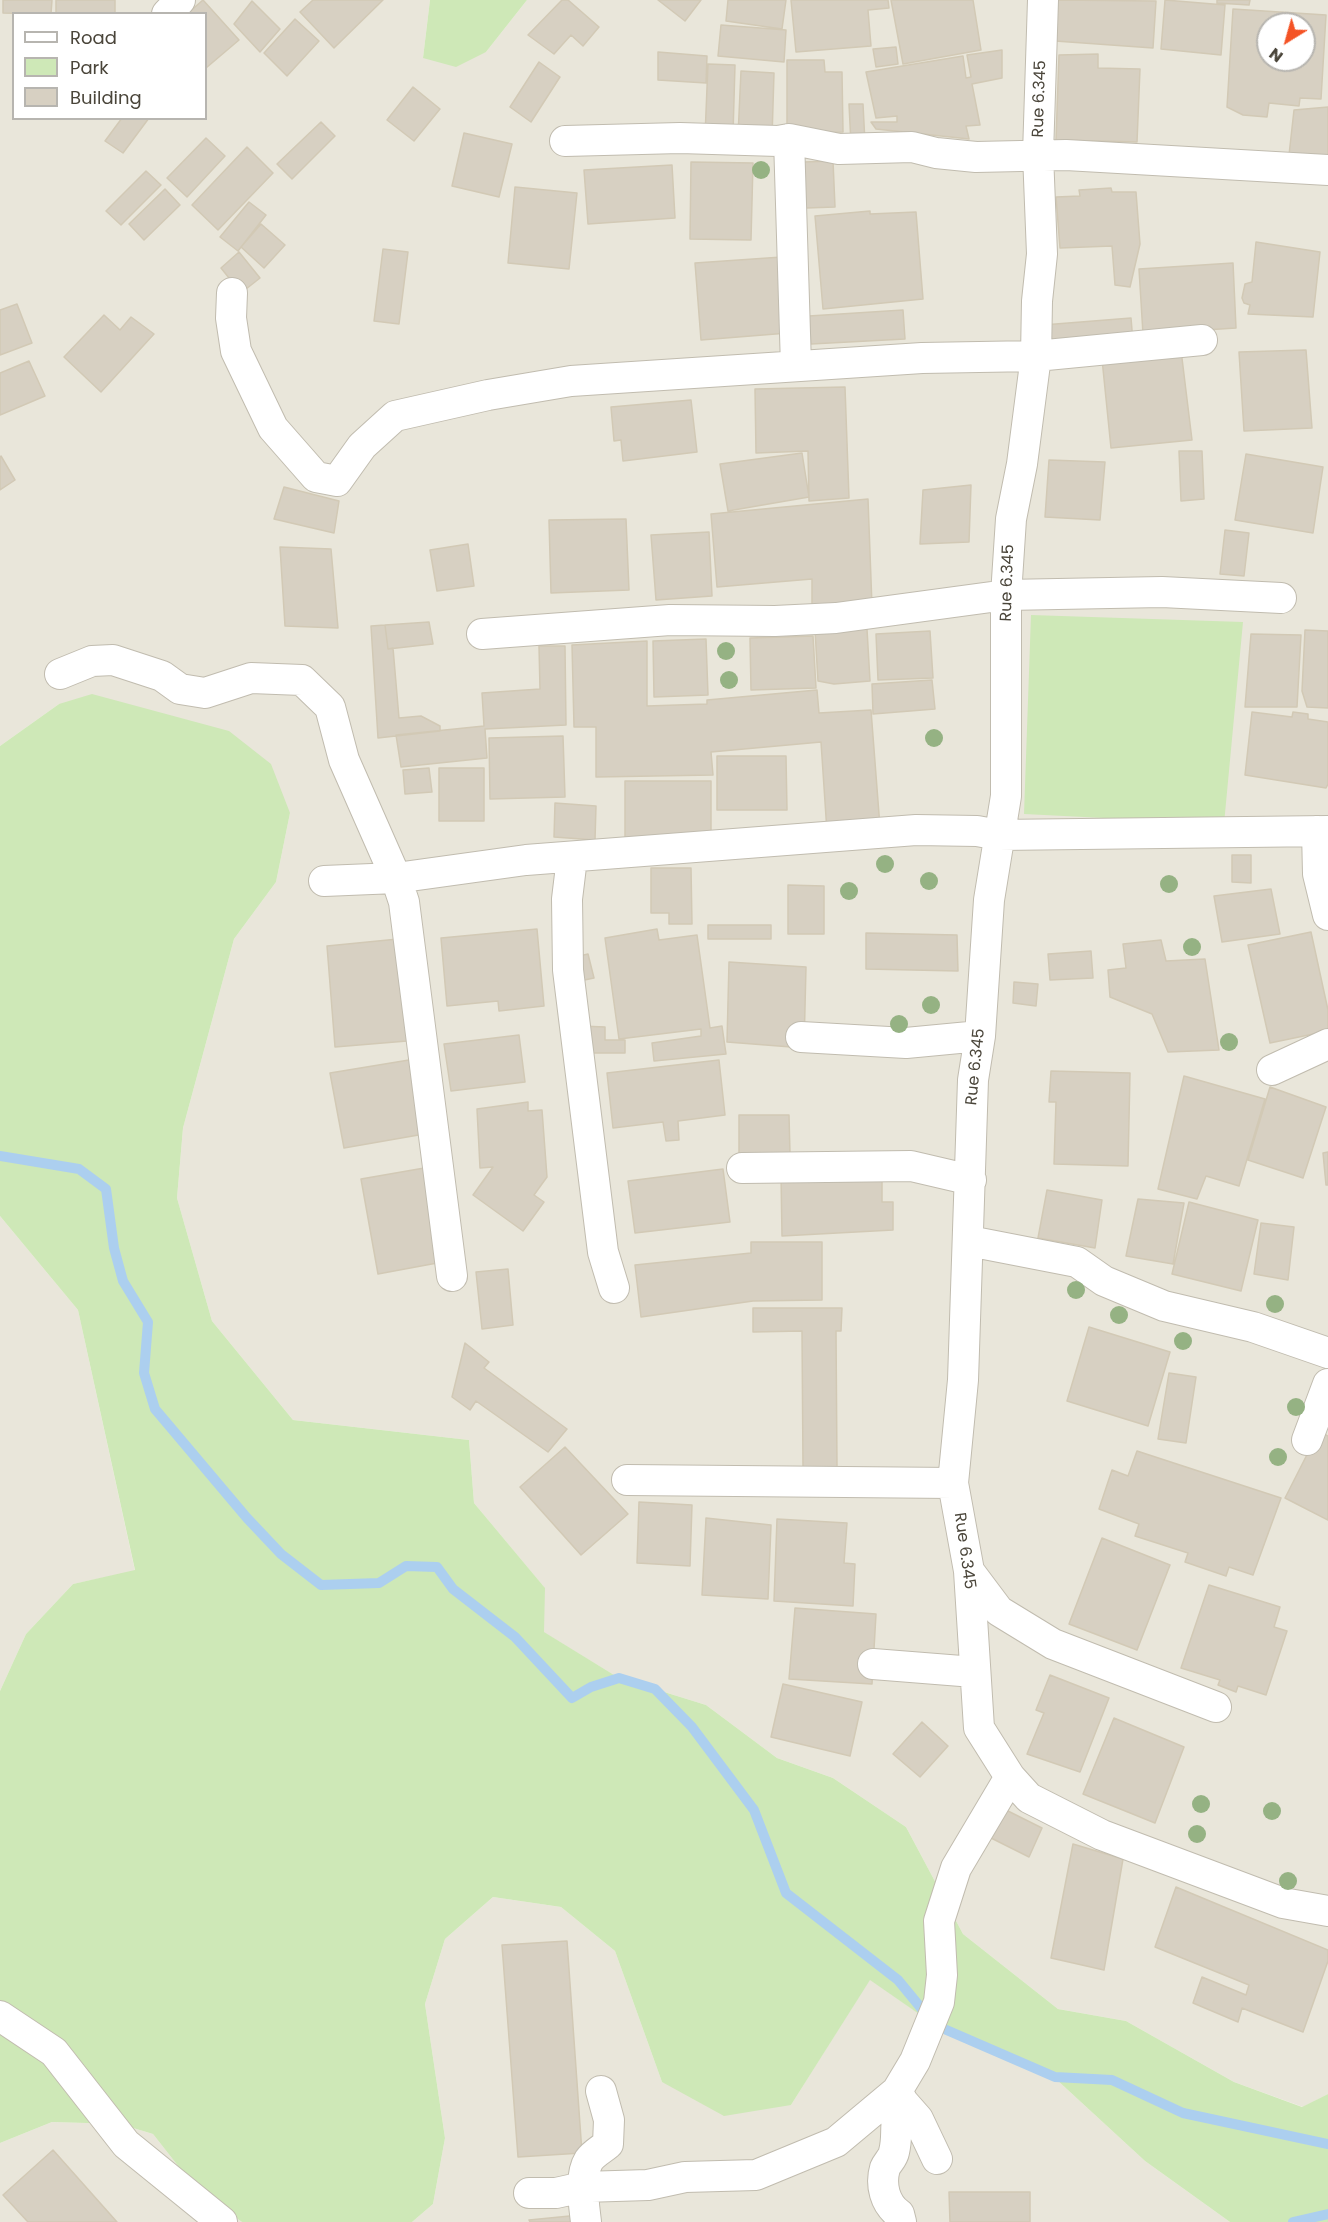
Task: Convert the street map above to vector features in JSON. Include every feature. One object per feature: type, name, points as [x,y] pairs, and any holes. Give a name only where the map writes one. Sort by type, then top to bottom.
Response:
[{"type":"street","points":[[169,12],[180,0]]},
{"type":"street","name":"Rue 6.345","points":[[1043,0],[1038,154],[1042,254],[1037,301],[1036,356],[1022,464],[1011,519],[1006,595],[1006,796],[989,900],[980,1036],[973,1080],[963,1380],[953,1483],[969,1571],[979,1728],[1010,1777],[1029,1798],[1102,1835],[1283,1903],[1328,1911]]},
{"type":"street","points":[[565,141],[680,138],[778,141],[789,139],[839,149],[912,147],[936,153],[976,157],[1038,154],[1328,170]]},
{"type":"street","points":[[789,139],[796,366]]},
{"type":"street","points":[[232,293],[231,318],[236,351],[273,428],[316,477],[337,481],[362,446],[394,416],[488,395],[571,381],[922,358],[1036,356],[1202,340]]},
{"type":"street","points":[[482,634],[670,620],[775,621],[836,618],[1006,595],[1162,592],[1281,598]]},
{"type":"street","points":[[60,674],[92,661],[113,660],[162,676],[180,689],[205,693],[251,678],[302,680],[330,707],[344,760],[400,890],[452,1276]]},
{"type":"street","points":[[400,890],[526,860],[916,831],[977,831],[999,835],[1323,831],[1318,874],[1328,915]]},
{"type":"street","points":[[572,858],[567,899],[568,970],[603,1252],[614,1288]]},
{"type":"street","points":[[801,1037],[906,1042],[980,1036]]},
{"type":"street","points":[[1272,1070],[1328,1044]]},
{"type":"street","points":[[742,1168],[911,1166],[971,1180]]},
{"type":"street","points":[[969,1241],[1077,1262],[1104,1281],[1164,1306],[1253,1328],[1328,1353]]},
{"type":"street","points":[[1307,1440],[1328,1383]]},
{"type":"street","points":[[627,1480],[953,1483]]},
{"type":"street","points":[[969,1571],[999,1611],[1053,1644],[1216,1707]]},
{"type":"street","points":[[873,1664],[974,1672]]},
{"type":"street","points":[[901,2222],[899,2214],[892,2209],[882,2188],[885,2167],[894,2153],[895,2119],[900,2097],[939,2002],[942,1975],[939,1921],[956,1868],[1010,1777]]},
{"type":"street","points":[[0,2016],[54,2052],[126,2144],[222,2222]]},
{"type":"street","points":[[586,2222],[583,2187],[590,2158],[608,2144],[609,2120],[601,2091]]},
{"type":"street","points":[[900,2097],[918,2119],[938,2159]]},
{"type":"street","points":[[529,2193],[556,2193],[583,2187],[648,2185],[685,2177],[756,2175],[836,2142],[900,2097]]},
{"type":"shaded area","points":[[0,0],[430,0],[423,58],[486,52],[527,0],[1328,0],[1328,2094],[1303,2107],[1234,2082],[1126,2021],[1058,2009],[963,1934],[906,1827],[833,1778],[777,1758],[706,1705],[619,1678],[543,1632],[544,1587],[474,1503],[469,1440],[293,1420],[212,1321],[177,1198],[183,1128],[234,939],[276,882],[290,813],[59,704],[0,746]]},
{"type":"shaded area","points":[[0,1216],[78,1310],[135,1571],[73,1584],[26,1634],[0,1691]]},
{"type":"shaded area","points":[[493,1897],[561,1907],[615,1951],[662,2082],[791,2105],[870,1979],[942,2030],[1044,2068],[1145,2161],[1230,2222],[412,2222],[433,2204],[445,2138],[425,2004],[445,1939]]},
{"type":"shaded area","points":[[52,2122],[120,2124],[153,2134],[197,2190],[242,2222],[0,2222],[0,2143]]},
{"type":"green space","points":[[430,0],[527,0],[486,52],[456,67],[423,58]]},
{"type":"green space","points":[[1031,615],[1243,622],[1224,824],[1024,814]]},
{"type":"green space","points":[[92,694],[229,731],[271,764],[290,813],[276,882],[234,939],[183,1128],[177,1198],[212,1321],[293,1420],[469,1440],[474,1503],[545,1588],[544,1632],[619,1678],[706,1705],[777,1758],[833,1778],[906,1827],[963,1934],[1058,2009],[1126,2021],[1234,2082],[1302,2107],[1328,2094],[1328,2222],[1230,2222],[1145,2161],[1044,2068],[942,2030],[870,1980],[791,2105],[724,2116],[662,2082],[615,1951],[561,1907],[493,1897],[445,1939],[425,2004],[445,2138],[433,2204],[412,2222],[242,2222],[197,2190],[153,2134],[120,2124],[52,2122],[0,2143],[0,1691],[26,1634],[73,1584],[135,1570],[78,1310],[0,1216],[0,746],[59,704]]},
{"type":"building","points":[[3,0],[52,0],[51,12],[3,13]]},
{"type":"building","points":[[56,0],[115,0],[115,12],[56,12]]},
{"type":"building","points":[[203,0],[239,40],[207,67],[207,12],[189,12]]},
{"type":"building","points":[[313,0],[383,0],[334,48],[300,12]]},
{"type":"building","points":[[562,0],[568,0],[599,27],[583,46],[571,35],[554,54],[528,35]]},
{"type":"building","points":[[658,0],[701,0],[685,21]]},
{"type":"building","points":[[728,0],[786,0],[782,29],[726,21]]},
{"type":"building","points":[[791,0],[888,0],[889,8],[868,10],[871,46],[796,52]]},
{"type":"building","points":[[891,0],[973,0],[981,50],[903,64]]},
{"type":"building","points":[[1057,0],[1156,1],[1153,48],[1055,41]]},
{"type":"building","points":[[1165,0],[1225,5],[1221,55],[1161,49]]},
{"type":"building","points":[[1217,0],[1250,0],[1249,5],[1217,3]]},
{"type":"building","points":[[252,1],[280,29],[260,52],[234,24]]},
{"type":"building","points":[[1233,9],[1280,12],[1256,12],[1256,72],[1316,72],[1316,14],[1326,15],[1321,99],[1300,98],[1299,106],[1269,103],[1267,117],[1243,115],[1227,107]]},
{"type":"building","points":[[295,19],[319,41],[287,76],[264,53]]},
{"type":"building","points":[[721,25],[786,30],[784,62],[718,56]]},
{"type":"building","points":[[896,47],[898,64],[876,67],[873,49]]},
{"type":"building","points":[[1002,50],[1002,78],[972,84],[980,125],[966,126],[969,139],[876,129],[871,122],[897,122],[897,116],[876,118],[866,72],[963,56],[966,78],[971,77],[967,55]]},
{"type":"building","points":[[658,52],[707,56],[706,83],[658,80]]},
{"type":"building","points":[[1098,54],[1098,68],[1140,69],[1137,142],[1056,140],[1059,55]]},
{"type":"building","points":[[787,60],[824,60],[825,72],[842,72],[843,132],[787,133]]},
{"type":"building","points":[[539,62],[560,77],[531,122],[510,107]]},
{"type":"building","points":[[708,64],[735,65],[733,134],[705,136]]},
{"type":"building","points":[[741,71],[774,73],[772,138],[738,136]]},
{"type":"building","points":[[413,87],[440,109],[414,141],[387,120]]},
{"type":"building","points":[[849,104],[863,104],[865,143],[851,144]]},
{"type":"building","points":[[1328,107],[1328,156],[1289,155],[1294,110]]},
{"type":"building","points":[[121,120],[148,120],[123,153],[105,141]]},
{"type":"building","points":[[321,122],[335,136],[292,179],[277,164]]},
{"type":"building","points":[[464,133],[512,144],[499,197],[452,186]]},
{"type":"building","points":[[206,138],[225,156],[187,197],[167,178]]},
{"type":"building","points":[[247,147],[273,173],[218,230],[192,205]]},
{"type":"building","points":[[833,161],[835,207],[806,208],[803,162]]},
{"type":"building","points":[[691,162],[753,163],[751,240],[690,239]]},
{"type":"building","points":[[672,165],[675,218],[588,224],[584,170]]},
{"type":"building","points":[[146,171],[161,185],[121,225],[106,211]]},
{"type":"building","points":[[515,187],[577,193],[569,269],[508,263]]},
{"type":"building","points":[[1111,188],[1112,192],[1136,192],[1140,244],[1130,287],[1115,285],[1112,246],[1060,248],[1056,197],[1080,196],[1079,190]]},
{"type":"building","points":[[165,189],[180,205],[144,240],[129,224]]},
{"type":"building","points":[[249,202],[266,215],[238,251],[220,237]]},
{"type":"building","points":[[870,211],[870,214],[916,212],[923,299],[823,309],[815,216]]},
{"type":"building","points":[[261,224],[285,245],[264,268],[241,247]]},
{"type":"building","points":[[1256,242],[1320,252],[1313,317],[1248,314],[1250,305],[1244,303],[1242,298],[1245,284],[1252,282]]},
{"type":"building","points":[[383,249],[408,252],[399,324],[374,321]]},
{"type":"building","points":[[239,252],[260,278],[241,293],[221,268]]},
{"type":"building","points":[[782,257],[788,333],[701,340],[695,263]]},
{"type":"building","points":[[1233,263],[1236,328],[1143,334],[1139,269]]},
{"type":"building","points":[[17,304],[32,343],[0,355],[0,310]]},
{"type":"building","points":[[903,310],[905,339],[811,344],[809,316]]},
{"type":"building","points":[[104,315],[120,330],[131,317],[154,334],[101,392],[64,357]]},
{"type":"building","points":[[1131,318],[1133,342],[1045,350],[1043,325]]},
{"type":"building","points":[[1181,350],[1192,440],[1111,448],[1102,359]]},
{"type":"building","points":[[1306,350],[1312,428],[1244,431],[1239,352]]},
{"type":"building","points":[[29,361],[45,396],[0,415],[0,373]]},
{"type":"building","points":[[845,387],[849,498],[809,501],[808,451],[756,453],[755,389]]},
{"type":"building","points":[[691,400],[697,452],[623,461],[621,440],[614,441],[611,407]]},
{"type":"building","points":[[1179,451],[1202,451],[1204,499],[1181,501]]},
{"type":"building","points":[[802,453],[809,497],[728,511],[720,464]]},
{"type":"building","points":[[1246,454],[1323,467],[1313,533],[1235,520]]},
{"type":"building","points":[[0,457],[15,480],[0,490]]},
{"type":"building","points":[[1049,460],[1105,462],[1100,520],[1045,517]]},
{"type":"building","points":[[971,485],[969,542],[920,544],[923,490]]},
{"type":"building","points":[[284,487],[339,501],[334,533],[274,519]]},
{"type":"building","points":[[868,499],[872,606],[812,610],[812,579],[717,587],[711,514]]},
{"type":"building","points":[[626,519],[629,590],[551,593],[549,520]]},
{"type":"building","points":[[1225,530],[1249,533],[1244,576],[1220,574]]},
{"type":"building","points":[[709,532],[712,596],[656,600],[651,535]]},
{"type":"building","points":[[468,544],[474,586],[437,591],[430,550]]},
{"type":"building","points":[[280,547],[331,549],[338,628],[285,626]]},
{"type":"building","points":[[429,622],[433,644],[388,649],[385,625]]},
{"type":"building","points":[[385,625],[388,649],[393,648],[399,718],[421,716],[440,726],[440,731],[378,738],[371,626]]},
{"type":"building","points":[[867,629],[870,681],[834,684],[818,681],[815,630]]},
{"type":"building","points":[[1305,630],[1328,631],[1328,708],[1307,707],[1302,691]]},
{"type":"building","points":[[930,631],[933,678],[878,680],[876,634]]},
{"type":"building","points":[[1251,634],[1301,635],[1297,707],[1245,707]]},
{"type":"building","points":[[813,636],[816,688],[751,690],[750,638]]},
{"type":"building","points":[[706,639],[708,695],[654,697],[653,641]]},
{"type":"building","points":[[647,641],[647,706],[707,704],[707,700],[817,690],[819,713],[871,710],[880,827],[827,832],[821,742],[711,752],[713,775],[596,777],[596,727],[574,727],[572,645]]},
{"type":"building","points":[[539,646],[565,646],[566,725],[485,729],[487,758],[401,767],[396,735],[484,726],[482,693],[540,689]]},
{"type":"building","points":[[932,680],[935,709],[873,714],[872,684]]},
{"type":"building","points":[[1252,712],[1292,717],[1293,712],[1308,714],[1308,719],[1328,722],[1328,784],[1326,788],[1245,775]]},
{"type":"building","points":[[563,736],[565,797],[490,799],[489,738]]},
{"type":"building","points":[[717,756],[786,756],[787,810],[717,810]]},
{"type":"building","points":[[429,768],[432,792],[405,794],[403,770]]},
{"type":"building","points":[[439,768],[484,768],[484,821],[439,821]]},
{"type":"building","points":[[625,781],[711,781],[711,837],[625,838]]},
{"type":"building","points":[[555,803],[596,806],[595,840],[554,837]]},
{"type":"building","points":[[1232,855],[1251,855],[1251,883],[1232,882]]},
{"type":"building","points":[[651,868],[691,868],[692,924],[669,924],[669,913],[651,913]]},
{"type":"building","points":[[788,885],[824,886],[824,934],[788,934]]},
{"type":"building","points":[[1271,889],[1280,934],[1222,942],[1214,896]]},
{"type":"building","points":[[708,925],[771,925],[771,939],[708,939]]},
{"type":"building","points":[[537,929],[544,1006],[499,1011],[498,1001],[447,1006],[441,938]]},
{"type":"building","points":[[657,929],[659,940],[697,935],[710,1028],[722,1026],[726,1054],[654,1061],[652,1043],[701,1036],[701,1029],[619,1039],[605,938]]},
{"type":"building","points":[[1311,932],[1328,1010],[1328,1031],[1270,1043],[1248,945]]},
{"type":"building","points":[[866,933],[957,935],[958,971],[866,969]]},
{"type":"building","points":[[398,939],[407,1041],[335,1047],[327,946]]},
{"type":"building","points":[[1161,940],[1166,961],[1205,959],[1219,1050],[1168,1052],[1152,1014],[1110,997],[1108,970],[1126,968],[1123,944]]},
{"type":"building","points":[[1091,951],[1093,978],[1050,980],[1048,954]]},
{"type":"building","points":[[588,954],[594,978],[575,982],[571,958]]},
{"type":"building","points":[[729,962],[806,967],[804,1048],[727,1042]]},
{"type":"building","points":[[1014,982],[1038,984],[1036,1006],[1013,1003]]},
{"type":"building","points":[[580,1026],[605,1027],[605,1040],[625,1040],[625,1053],[581,1053]]},
{"type":"building","points":[[519,1035],[525,1082],[451,1091],[444,1044]]},
{"type":"building","points":[[415,1059],[430,1133],[344,1148],[330,1073]]},
{"type":"building","points":[[719,1060],[725,1115],[678,1121],[679,1140],[666,1141],[663,1122],[613,1128],[607,1073]]},
{"type":"building","points":[[1051,1071],[1130,1073],[1128,1166],[1054,1164],[1056,1102],[1049,1102]]},
{"type":"building","points":[[1184,1076],[1265,1099],[1239,1186],[1206,1176],[1197,1199],[1158,1189]]},
{"type":"building","points":[[1270,1087],[1326,1107],[1303,1178],[1248,1160]]},
{"type":"building","points":[[528,1102],[528,1111],[542,1110],[547,1177],[534,1195],[544,1202],[523,1231],[473,1195],[493,1167],[480,1168],[477,1109]]},
{"type":"building","points":[[739,1115],[789,1115],[790,1154],[739,1155]]},
{"type":"building","points":[[1328,1152],[1328,1185],[1326,1185],[1323,1153]]},
{"type":"building","points":[[882,1166],[882,1202],[893,1202],[893,1230],[782,1236],[781,1175]]},
{"type":"building","points":[[430,1167],[448,1261],[378,1274],[361,1179]]},
{"type":"building","points":[[723,1169],[730,1222],[635,1233],[628,1181]]},
{"type":"building","points":[[1047,1190],[1102,1200],[1095,1248],[1038,1238]]},
{"type":"building","points":[[1138,1199],[1184,1203],[1173,1264],[1126,1256]]},
{"type":"building","points":[[1189,1202],[1258,1220],[1241,1291],[1172,1274]]},
{"type":"building","points":[[1261,1223],[1294,1227],[1288,1280],[1254,1274]]},
{"type":"building","points":[[751,1242],[822,1242],[822,1300],[753,1301],[641,1317],[635,1265],[751,1253]]},
{"type":"building","points":[[508,1269],[513,1325],[482,1329],[476,1272]]},
{"type":"building","points":[[753,1308],[842,1308],[841,1331],[836,1331],[837,1467],[803,1468],[802,1331],[753,1332]]},
{"type":"building","points":[[1089,1327],[1170,1352],[1148,1426],[1067,1401]]},
{"type":"building","points":[[465,1343],[489,1362],[484,1368],[567,1429],[548,1452],[476,1401],[470,1410],[452,1397]]},
{"type":"building","points":[[1169,1373],[1196,1377],[1186,1443],[1158,1439]]},
{"type":"building","points":[[1319,1431],[1328,1436],[1328,1520],[1285,1498]]},
{"type":"building","points":[[565,1447],[628,1514],[581,1555],[520,1487]]},
{"type":"building","points":[[1137,1451],[1281,1498],[1253,1575],[1229,1567],[1226,1576],[1185,1562],[1188,1553],[1135,1536],[1139,1524],[1099,1509],[1112,1470],[1128,1476]]},
{"type":"building","points":[[639,1502],[692,1505],[690,1566],[637,1563]]},
{"type":"building","points":[[706,1518],[771,1525],[768,1599],[702,1595]]},
{"type":"building","points":[[777,1519],[847,1523],[844,1563],[855,1564],[853,1606],[774,1601]]},
{"type":"building","points":[[1102,1538],[1170,1565],[1137,1650],[1069,1624]]},
{"type":"building","points":[[1209,1585],[1280,1607],[1274,1627],[1287,1631],[1266,1695],[1238,1686],[1236,1692],[1218,1685],[1220,1680],[1181,1668]]},
{"type":"building","points":[[795,1608],[876,1614],[872,1684],[789,1679]]},
{"type":"building","points":[[1050,1675],[1109,1698],[1080,1772],[1027,1754],[1044,1713],[1036,1710]]},
{"type":"building","points":[[783,1684],[862,1702],[850,1756],[771,1737]]},
{"type":"building","points":[[1114,1718],[1184,1747],[1155,1823],[1083,1794]]},
{"type":"building","points":[[922,1722],[948,1746],[920,1777],[893,1754]]},
{"type":"building","points":[[1002,1808],[1042,1828],[1029,1857],[989,1837]]},
{"type":"building","points":[[1073,1844],[1123,1859],[1104,1970],[1051,1958]]},
{"type":"building","points":[[1176,1887],[1328,1950],[1328,1961],[1303,2032],[1242,2008],[1238,2022],[1193,2003],[1202,1977],[1246,1995],[1249,1985],[1155,1947]]},
{"type":"building","points":[[567,1941],[582,2153],[518,2157],[502,1945]]},
{"type":"building","points":[[53,2150],[117,2222],[28,2222],[3,2195]]},
{"type":"building","points":[[949,2192],[1030,2192],[1030,2222],[950,2222]]},
{"type":"building","points":[[580,2215],[581,2222],[530,2222],[529,2220]]},
{"type":"waterway","points":[[0,1156],[79,1169],[106,1189],[114,1248],[123,1281],[148,1322],[144,1373],[155,1409],[247,1518],[281,1554],[321,1585],[379,1583],[406,1566],[437,1567],[453,1589],[515,1637],[572,1698],[591,1687],[619,1678],[655,1689],[692,1727],[754,1810],[786,1893],[898,1980],[935,2025],[1055,2077],[1112,2080],[1183,2113],[1328,2144]]},
{"type":"waterway","points":[[1293,2222],[1328,2214]]}]
